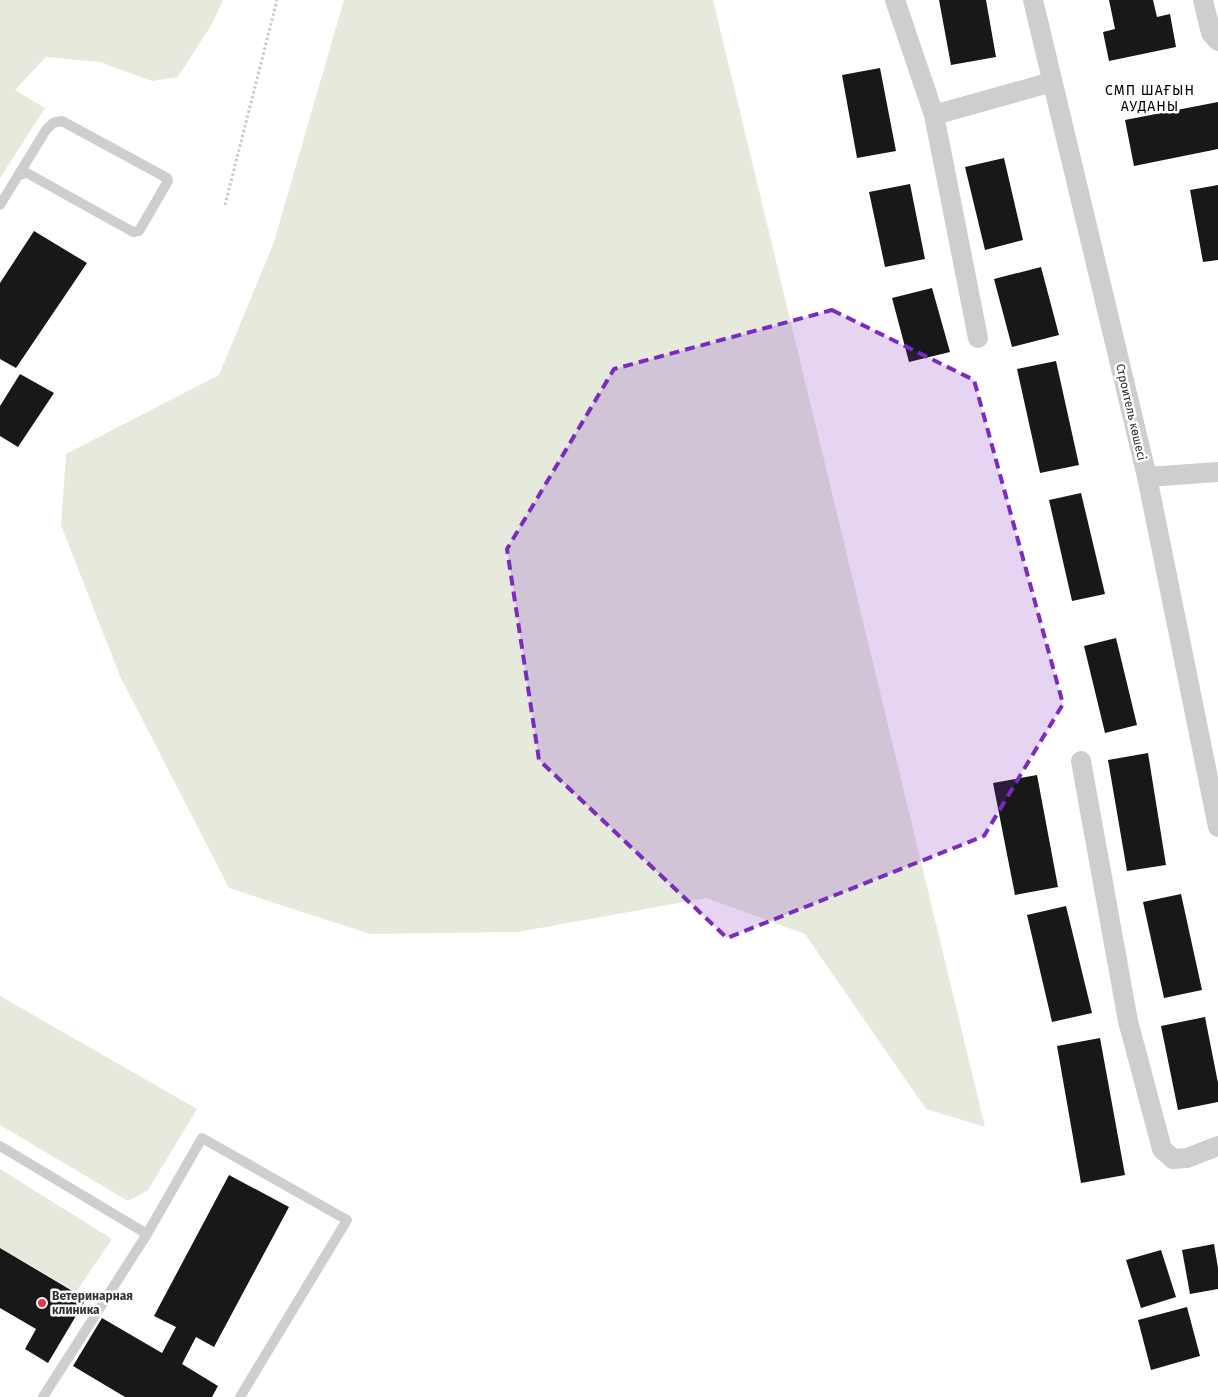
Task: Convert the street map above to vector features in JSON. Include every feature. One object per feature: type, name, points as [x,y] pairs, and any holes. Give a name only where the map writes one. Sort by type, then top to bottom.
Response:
[{"type":"street","points":[[895,0],[934,116],[978,338]]},
{"type":"street","name":"Строитель көшесі","points":[[1032,0],[1146,477],[1218,827]]},
{"type":"street","points":[[1203,0],[1211,33],[1218,40]]},
{"type":"street","points":[[934,116],[1052,82]]},
{"type":"street","points":[[1146,477],[1218,472]]},
{"type":"street","points":[[1081,761],[1128,1021],[1162,1149],[1173,1159],[1187,1158],[1218,1146]]},
{"type":"lane","points":[[0,205],[46,130],[53,123],[62,121],[167,178],[168,181],[139,231],[133,232],[27,173],[19,175]]},
{"type":"lane","points":[[43,1397],[147,1234],[202,1138],[347,1220],[240,1397]]},
{"type":"lane","points":[[0,1146],[147,1234]]},
{"type":"path","points":[[224,205],[277,0]]},
{"type":"highlighted area","points":[[832,310],[974,380],[1063,704],[984,836],[727,938],[539,760],[507,549],[614,369]]},
{"type":"shaded area","points":[[0,0],[223,0],[212,24],[178,77],[152,81],[100,62],[46,57],[15,90],[45,108],[0,178]]},
{"type":"shaded area","points":[[344,0],[713,0],[985,1127],[926,1109],[805,934],[706,898],[518,932],[370,934],[229,888],[120,676],[61,525],[66,454],[219,375],[273,245]]},
{"type":"shaded area","points":[[0,996],[197,1109],[148,1190],[128,1201],[0,1125]]},
{"type":"shaded area","points":[[0,1169],[112,1239],[76,1292],[0,1248]]},
{"type":"building","points":[[939,0],[986,0],[996,57],[951,65]]},
{"type":"building","points":[[1109,0],[1153,0],[1157,17],[1170,14],[1176,47],[1109,61],[1103,32],[1115,29]]},
{"type":"building","points":[[880,68],[896,151],[857,158],[842,75]]},
{"type":"building","points":[[1218,102],[1218,149],[1134,166],[1125,120]]},
{"type":"building","points":[[1004,158],[1023,240],[985,250],[965,167]]},
{"type":"building","points":[[910,184],[925,259],[885,267],[869,192]]},
{"type":"building","points":[[1218,185],[1218,260],[1203,262],[1190,190]]},
{"type":"building","points":[[34,231],[87,263],[16,368],[0,359],[0,283]]},
{"type":"building","points":[[1041,267],[1059,335],[1012,347],[994,279]]},
{"type":"building","points":[[932,288],[950,352],[909,362],[892,298]]},
{"type":"building","points":[[1056,361],[1079,465],[1040,473],[1017,369]]},
{"type":"building","points":[[20,374],[54,393],[18,447],[0,436],[0,406]]},
{"type":"building","points":[[1081,493],[1105,594],[1072,601],[1049,500]]},
{"type":"building","points":[[1116,638],[1137,725],[1105,733],[1084,646]]},
{"type":"building","points":[[1148,753],[1166,865],[1127,871],[1108,760]]},
{"type":"building","points":[[1037,775],[1058,887],[1015,895],[993,783]]},
{"type":"building","points":[[1181,894],[1202,990],[1164,998],[1143,902]]},
{"type":"building","points":[[1066,906],[1092,1013],[1052,1022],[1027,915]]},
{"type":"building","points":[[1205,1017],[1218,1083],[1218,1102],[1178,1110],[1161,1026]]},
{"type":"building","points":[[1100,1038],[1125,1175],[1081,1183],[1057,1046]]},
{"type":"building","points":[[229,1175],[289,1207],[214,1347],[196,1337],[182,1364],[218,1386],[212,1397],[125,1397],[73,1366],[102,1318],[162,1353],[176,1327],[154,1316]]},
{"type":"building","points":[[1214,1244],[1218,1268],[1218,1289],[1190,1294],[1182,1250]]},
{"type":"building","name":"Ветеринарная клиника","points":[[0,1248],[86,1299],[48,1363],[25,1349],[36,1329],[0,1308]]},
{"type":"building","points":[[1161,1250],[1176,1297],[1141,1308],[1126,1260]]},
{"type":"building","points":[[1187,1307],[1200,1356],[1151,1370],[1138,1320]]},
{"type":"place","name":"Ветеринарная клиника","points":[[42,1303]]},
{"type":"district","name":"СМП ШАҒЫН АУДАНЫ","points":[[1150,98]]}]
